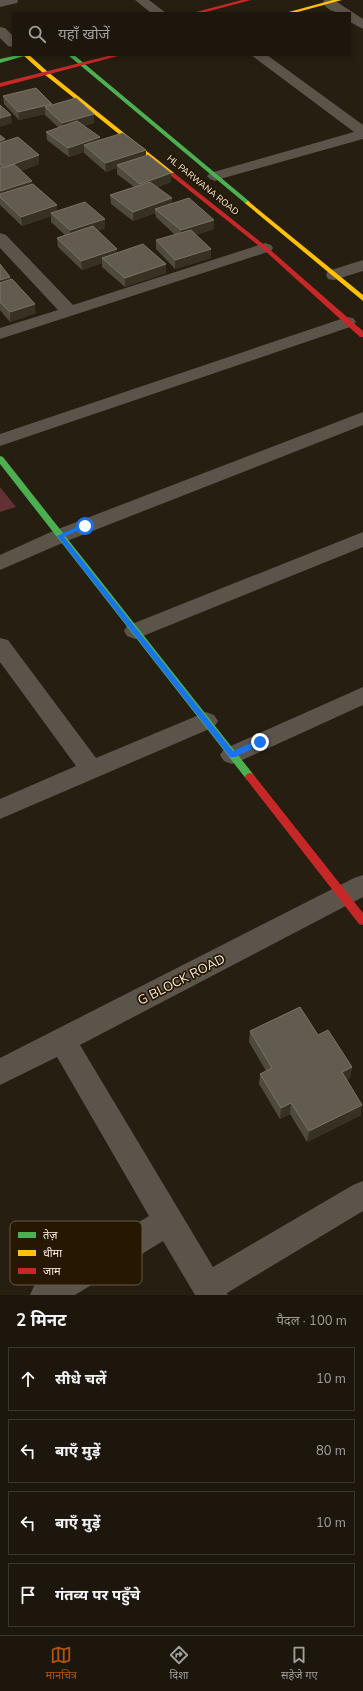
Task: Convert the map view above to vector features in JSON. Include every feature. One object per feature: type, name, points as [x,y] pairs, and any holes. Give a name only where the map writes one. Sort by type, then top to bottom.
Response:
[{"type":"street","points":[[0,3],[12,0]]},
{"type":"street","points":[[141,0],[158,12]]},
{"type":"street","points":[[199,12],[248,0]]},
{"type":"street","points":[[292,12],[334,1],[344,12]]},
{"type":"street","points":[[351,17],[363,25]]},
{"type":"street","points":[[0,31],[12,42]]},
{"type":"street","points":[[0,61],[22,56]]},
{"type":"street","name":"HL PARWANA ROAD","points":[[27,56],[46,73],[265,248],[363,335]]},
{"type":"street","name":"HL PARWANA ROAD","points":[[72,56],[363,299]]},
{"type":"street","points":[[0,85],[116,56]]},
{"type":"street","points":[[259,56],[363,133]]},
{"type":"street","points":[[215,176],[363,133]]},
{"type":"street","points":[[0,238],[69,311]]},
{"type":"street","points":[[0,334],[265,248]]},
{"type":"street","points":[[334,275],[363,265]]},
{"type":"street","points":[[0,440],[347,322]]},
{"type":"street","points":[[0,563],[60,536],[363,418]]},
{"type":"street","points":[[0,459],[232,755],[353,890],[363,921]]},
{"type":"street","points":[[135,631],[363,539]]},
{"type":"street","points":[[0,646],[92,770]]},
{"type":"street","points":[[232,755],[363,695]]},
{"type":"street","points":[[0,810],[206,721]]},
{"type":"street","name":"G BLOCK ROAD","points":[[0,1072],[353,890]]},
{"type":"street","points":[[62,1040],[210,1291],[363,1195]]},
{"type":"street","points":[[142,1236],[168,1220]]},
{"type":"street","points":[[46,1295],[62,1285]]},
{"type":"shaded area","points":[[0,487],[16,507],[0,512]]},
{"type":"building","points":[[36,88],[52,104],[18,112],[3,96]]},
{"type":"building","points":[[76,98],[94,114],[62,123],[45,107]]},
{"type":"building","points":[[0,105],[11,115],[0,118]]},
{"type":"building","points":[[77,121],[100,137],[68,148],[46,132]]},
{"type":"building","points":[[123,133],[146,150],[105,163],[84,145]]},
{"type":"building","points":[[0,135],[5,139],[0,141]]},
{"type":"building","points":[[18,137],[39,155],[5,167],[14,164],[32,181],[0,191],[0,168],[4,167],[0,164],[0,143]]},
{"type":"building","points":[[148,155],[171,173],[140,184],[117,165]]},
{"type":"building","points":[[150,182],[172,198],[133,212],[110,195]]},
{"type":"building","points":[[33,184],[57,205],[21,217],[0,197],[0,194]]},
{"type":"building","points":[[189,198],[214,220],[181,230],[155,209]]},
{"type":"building","points":[[85,202],[105,219],[70,230],[51,213]]},
{"type":"building","points":[[93,226],[117,249],[81,261],[57,238]]},
{"type":"building","points":[[191,230],[211,249],[175,260],[156,240]]},
{"type":"building","points":[[143,244],[166,264],[125,278],[102,258]]},
{"type":"building","points":[[0,264],[10,277],[0,280]]},
{"type":"building","points":[[12,279],[35,304],[10,312],[0,302],[0,283]]},
{"type":"building","points":[[300,1007],[318,1035],[328,1030],[352,1067],[342,1072],[362,1105],[309,1131],[291,1103],[281,1108],[260,1074],[272,1068],[250,1031]]},
{"type":"traffic: fast","points":[[0,61],[21,56]]},
{"type":"traffic: fast","points":[[72,56],[248,203]]},
{"type":"traffic: fast","points":[[0,459],[250,777]]},
{"type":"traffic: slow","points":[[292,12],[339,0]]},
{"type":"traffic: slow","points":[[27,56],[46,73],[172,174]]},
{"type":"traffic: slow","points":[[248,203],[363,299]]},
{"type":"traffic: jam","points":[[199,12],[248,0]]},
{"type":"traffic: jam","points":[[0,85],[115,56]]},
{"type":"traffic: jam","points":[[172,174],[265,248],[363,335]]},
{"type":"traffic: jam","points":[[250,777],[363,921]]},
{"type":"route","points":[[85,526],[60,536],[232,755],[260,742]]}]
